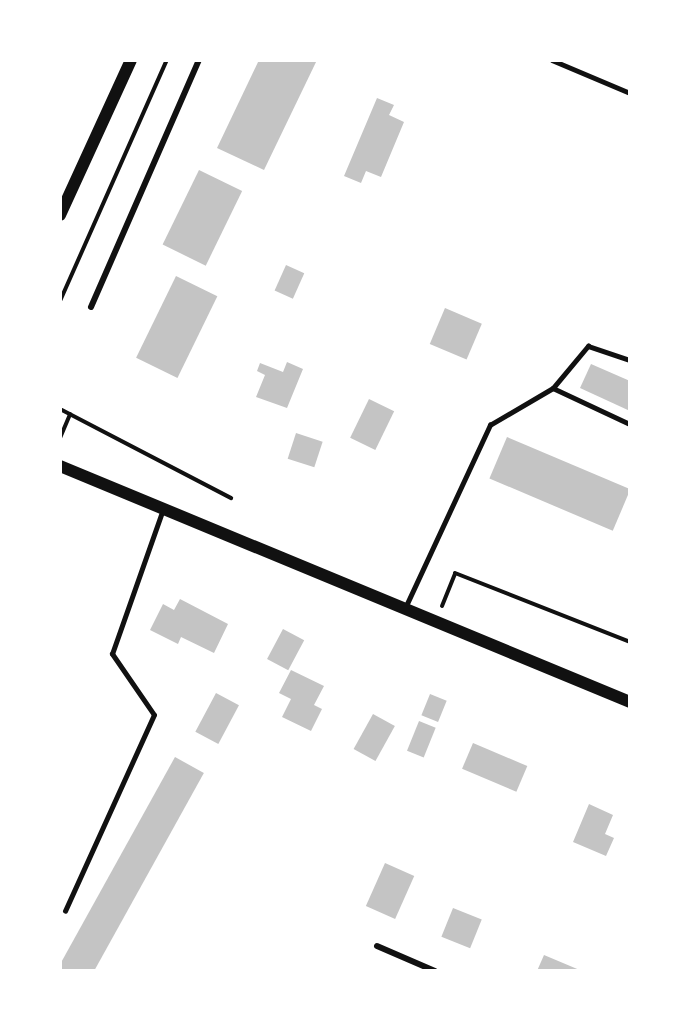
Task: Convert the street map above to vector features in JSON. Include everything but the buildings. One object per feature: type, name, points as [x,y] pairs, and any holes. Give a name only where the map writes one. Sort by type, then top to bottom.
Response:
[{"type":"main road","points":[[60,216],[131,60]]},
{"type":"main road","points":[[60,466],[630,702]]},
{"type":"street","points":[[91,307],[199,60]]},
{"type":"street","points":[[377,946],[435,971]]},
{"type":"lane","points":[[552,60],[630,93]]},
{"type":"lane","points":[[405,608],[490,425],[553,388],[588,346],[630,360]]},
{"type":"lane","points":[[553,388],[630,424]]},
{"type":"lane","points":[[65,911],[153,715],[112,654],[163,509]]},
{"type":"path","points":[[60,301],[167,60]]},
{"type":"path","points":[[60,409],[231,498]]},
{"type":"path","points":[[60,438],[70,414]]},
{"type":"path","points":[[436,623],[455,573],[630,642]]}]
